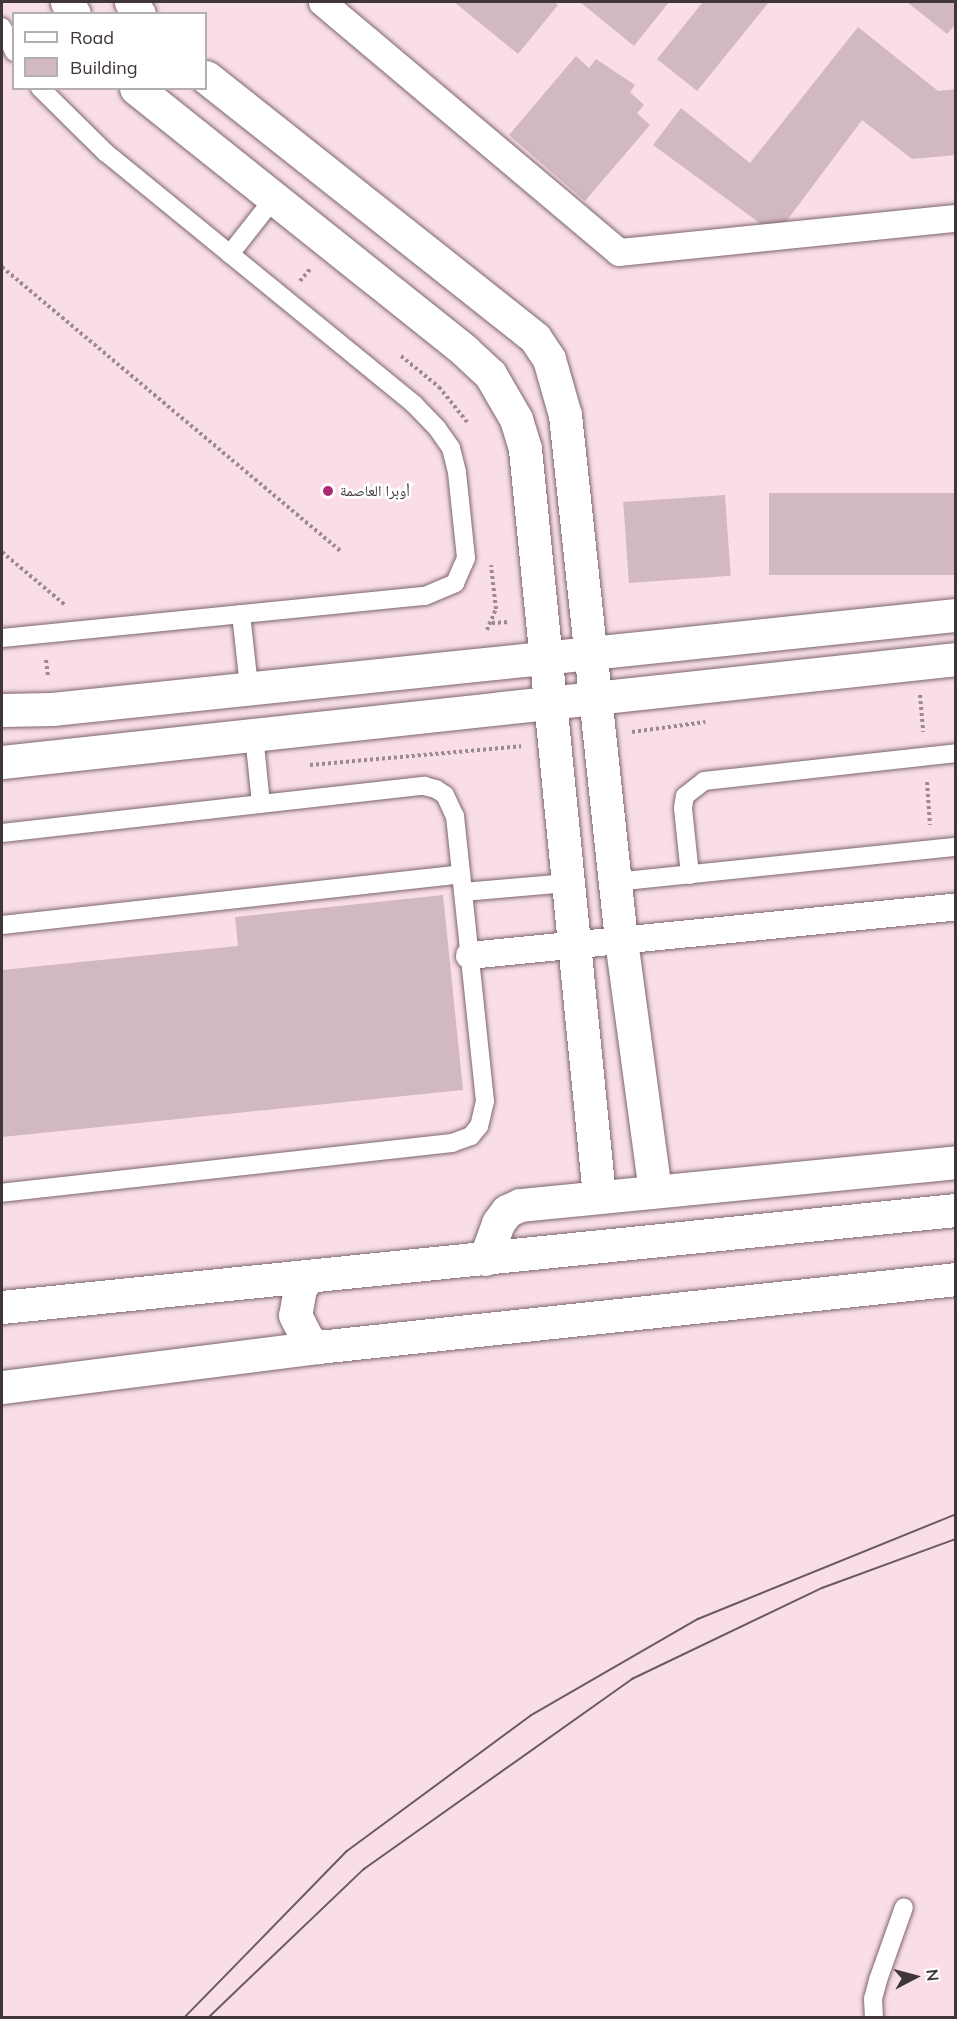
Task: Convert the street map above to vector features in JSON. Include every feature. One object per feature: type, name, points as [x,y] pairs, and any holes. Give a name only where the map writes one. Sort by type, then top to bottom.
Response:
[{"type":"street","points":[[322,2],[620,252],[956,218]]},
{"type":"street","points":[[207,78],[514,321],[545,352],[557,382],[564,415],[621,940],[655,1190]]},
{"type":"street","points":[[139,90],[465,351],[504,393],[525,449],[599,1196]]},
{"type":"street","points":[[2,710],[52,709],[956,615]]},
{"type":"street","points":[[2,762],[956,659]]},
{"type":"street","points":[[469,955],[956,906]]},
{"type":"street","points":[[485,1259],[498,1223],[513,1208],[655,1190],[956,1162]]},
{"type":"street","points":[[2,1307],[956,1210]]},
{"type":"street","points":[[308,1277],[300,1288],[295,1315],[307,1339],[318,1347]]},
{"type":"street","points":[[2,1387],[318,1347],[956,1279]]},
{"type":"lane","points":[[2,27],[12,48]]},
{"type":"lane","points":[[2,638],[442,592],[455,583],[466,558],[456,471],[451,448],[437,428],[414,404],[106,153],[42,90]]},
{"type":"lane","points":[[230,254],[274,198]]},
{"type":"lane","points":[[241,614],[249,687]]},
{"type":"lane","points":[[254,735],[261,804]]},
{"type":"lane","points":[[690,875],[683,808],[685,796],[704,781],[956,753]]},
{"type":"lane","points":[[2,833],[424,786],[436,789],[451,803],[462,883],[484,1101],[483,1116],[471,1136],[452,1143],[2,1193]]},
{"type":"lane","points":[[615,882],[956,847]]},
{"type":"lane","points":[[2,925],[462,883],[568,883]]},
{"type":"lane","points":[[874,2018],[873,1999],[878,1980],[904,1907]]},
{"type":"path","points":[[2,267],[342,552]]},
{"type":"path","points":[[293,271],[311,285]]},
{"type":"path","points":[[398,354],[453,400],[472,432]]},
{"type":"path","points":[[2,552],[65,605]]},
{"type":"path","points":[[483,635],[496,609],[491,560]]},
{"type":"building","points":[[454,2],[554,2],[558,5],[518,54]]},
{"type":"building","points":[[580,2],[669,2],[634,46]]},
{"type":"building","points":[[703,2],[769,2],[697,91],[657,59]]},
{"type":"building","points":[[907,2],[956,2],[956,24],[947,34]]},
{"type":"building","points":[[858,27],[938,91],[956,89],[956,155],[912,159],[862,120],[776,235],[653,145],[681,108],[750,163]]},
{"type":"building","points":[[576,56],[589,68],[596,59],[635,85],[630,92],[644,105],[637,113],[650,125],[585,201],[509,135]]},
{"type":"building","points":[[769,493],[956,493],[956,575],[769,575]]},
{"type":"building","points":[[725,495],[731,576],[629,583],[623,502]]},
{"type":"building","points":[[443,895],[463,1090],[2,1137],[2,970],[238,946],[235,917]]},
{"type":"tram line","points":[[184,2018],[347,1851],[530,1716],[698,1619],[956,1514]]},
{"type":"tram line","points":[[208,2018],[364,1869],[632,1679],[822,1588],[956,1539]]},
{"type":"place","name":"أوبرا العاصمة","points":[[328,491]]}]
